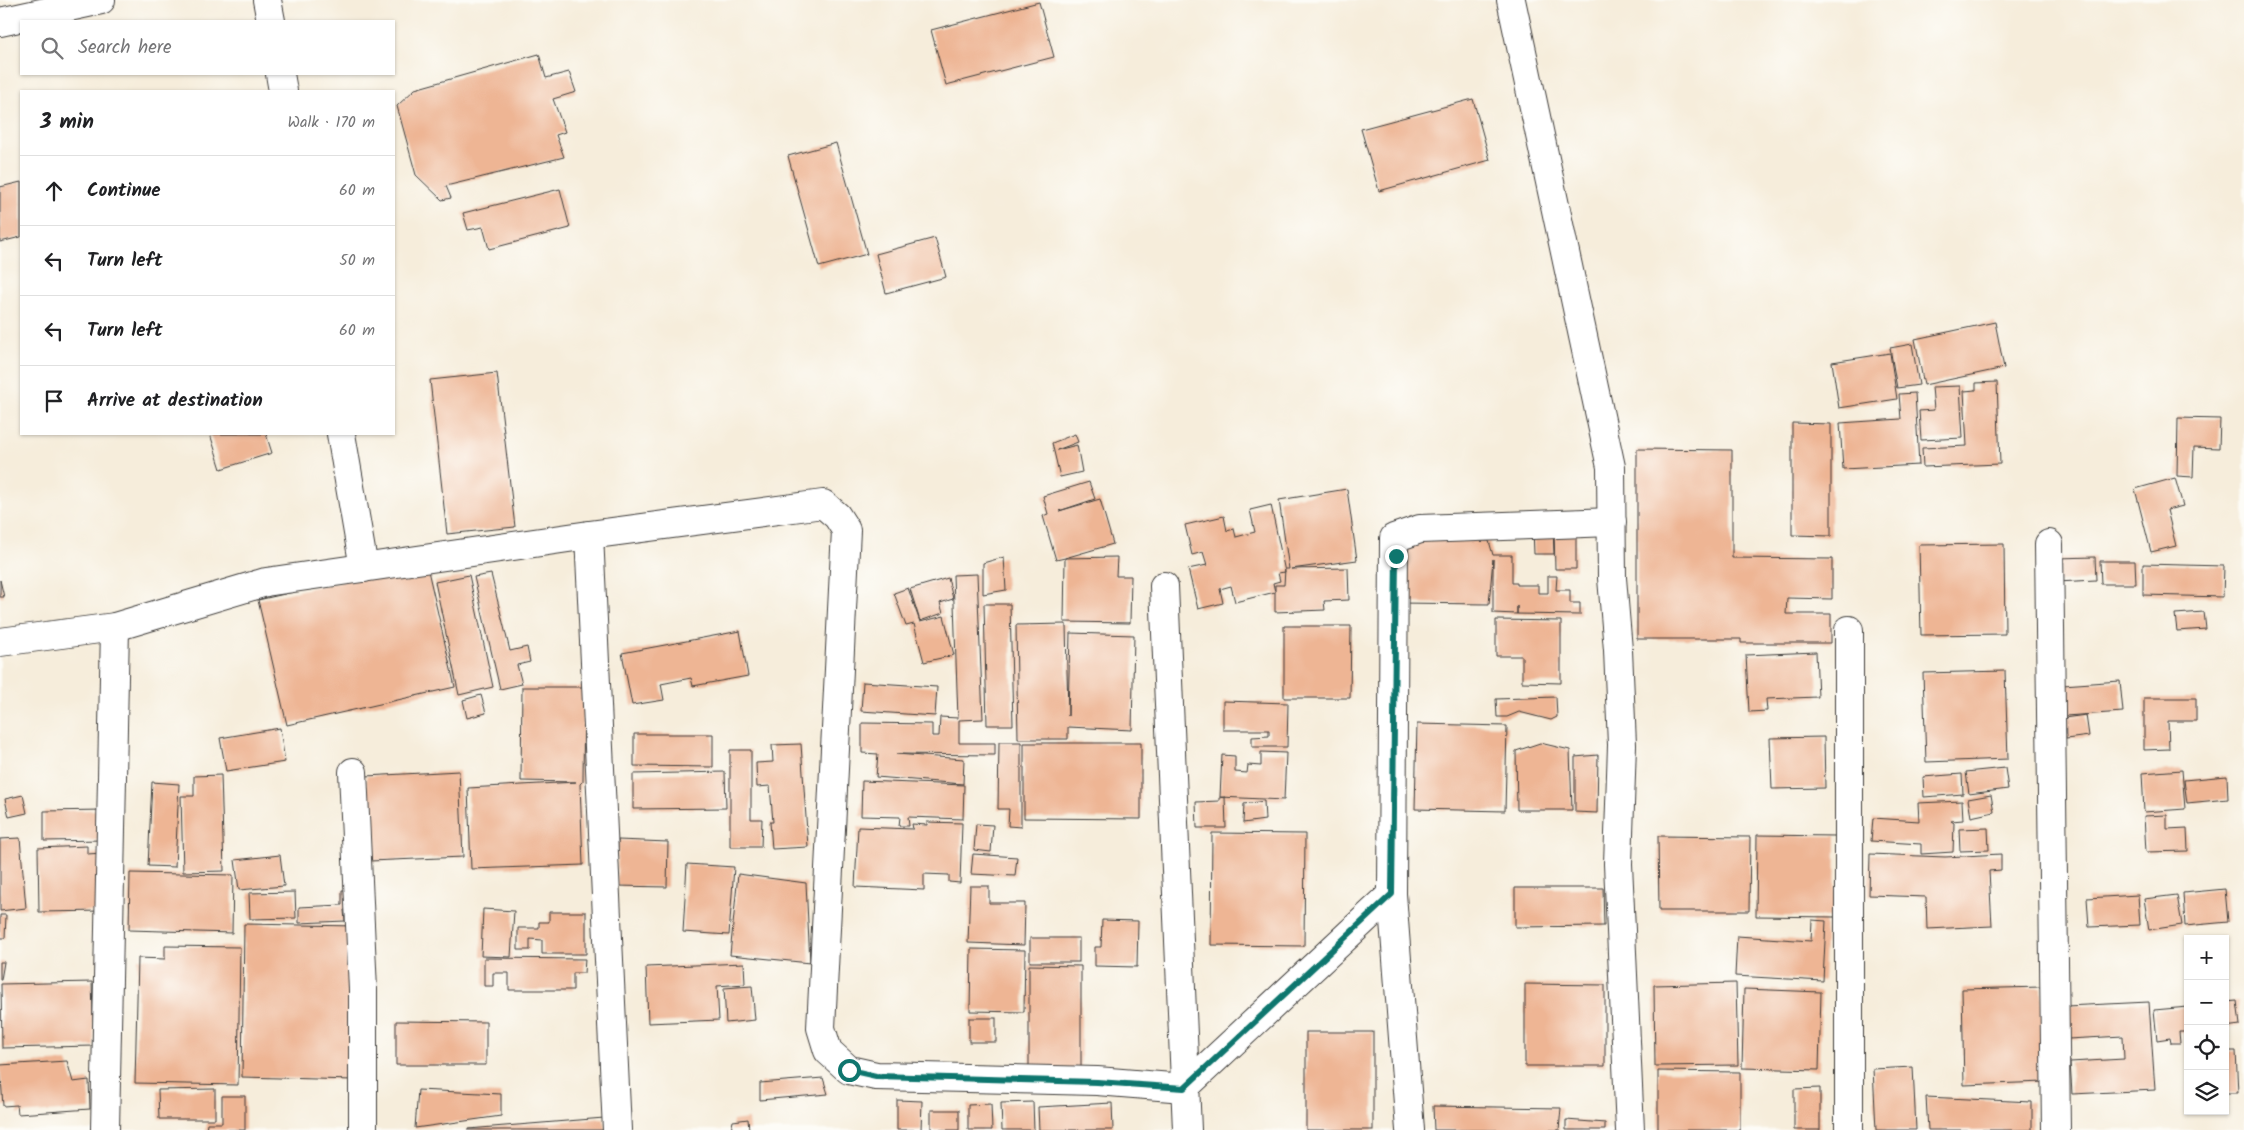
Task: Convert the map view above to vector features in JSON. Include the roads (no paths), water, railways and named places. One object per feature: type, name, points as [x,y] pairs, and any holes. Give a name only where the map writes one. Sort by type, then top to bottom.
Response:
[{"type":"street","points":[[0,22],[101,0]]},
{"type":"street","points":[[267,0],[271,20]]},
{"type":"street","points":[[1511,0],[1611,467],[1612,578],[1618,650],[1622,745],[1618,864],[1630,1130]]},
{"type":"street","points":[[280,75],[283,90]]},
{"type":"street","points":[[341,435],[364,568]]},
{"type":"street","points":[[0,642],[115,627],[266,582],[589,535],[823,504],[837,516],[846,530],[822,1028],[828,1051],[849,1070],[876,1076],[1097,1082],[1184,1088],[1392,894]]},
{"type":"street","points":[[1410,1130],[1392,894],[1394,538],[1405,532],[1420,529],[1612,522]]},
{"type":"street","points":[[589,535],[617,1130]]},
{"type":"street","points":[[2049,544],[2056,1130]]},
{"type":"street","points":[[1164,586],[1187,1130]]},
{"type":"street","points":[[104,1130],[115,627]]},
{"type":"street","points":[[1849,630],[1849,1130]]},
{"type":"street","points":[[353,772],[363,990],[363,1130]]}]
